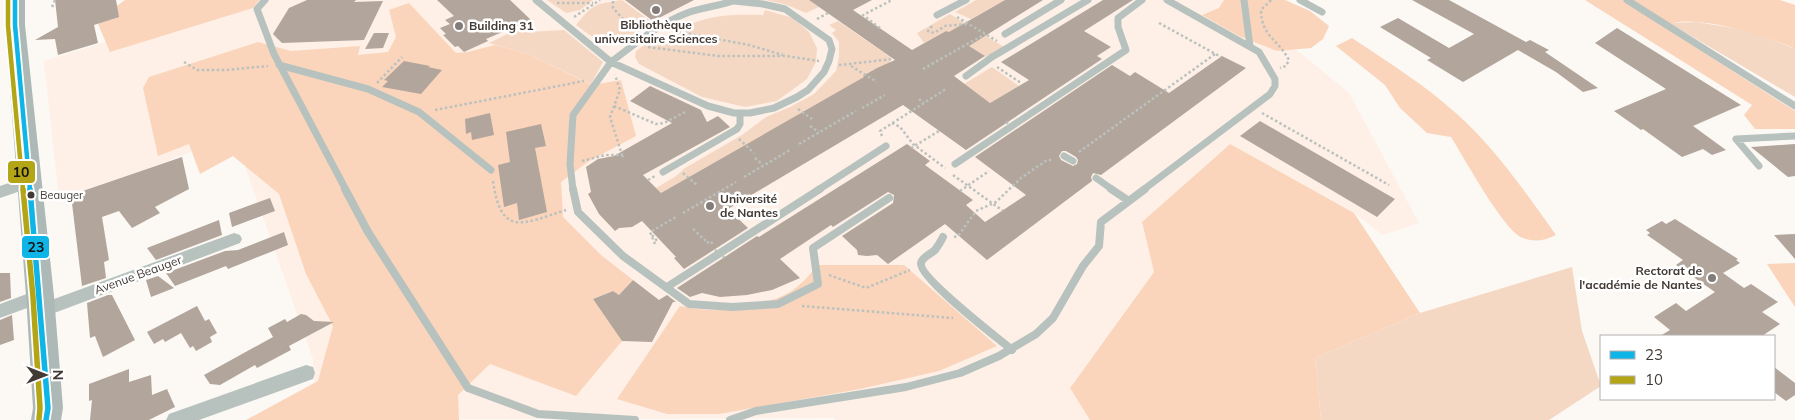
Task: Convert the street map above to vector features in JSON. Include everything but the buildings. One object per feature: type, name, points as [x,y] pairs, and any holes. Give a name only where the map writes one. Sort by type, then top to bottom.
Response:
[{"type":"main road","points":[[15,0],[15,25],[41,303],[48,408],[46,420]]},
{"type":"street","points":[[0,192],[29,182]]},
{"type":"street","name":"Avenue Beauger","points":[[0,311],[41,303],[234,239]]},
{"type":"street","points":[[176,420],[306,373]]},
{"type":"lane","points":[[265,0],[257,9],[279,65],[368,232],[468,388],[538,414],[635,420]]},
{"type":"lane","points":[[536,0],[611,62],[708,106],[724,111],[740,113],[773,108],[794,99],[812,86],[824,72],[832,52],[829,40],[791,12],[761,4],[735,1],[688,12],[652,31],[611,62],[573,115],[570,164],[578,212],[623,256],[690,304],[732,307],[778,304],[818,284],[813,248],[890,198]]},
{"type":"lane","points":[[937,15],[966,0]]},
{"type":"lane","points":[[1005,34],[1061,0]]},
{"type":"lane","points":[[966,76],[1088,0]]},
{"type":"lane","points":[[955,164],[1126,50],[1125,43],[1118,33],[1118,18],[1142,0]]},
{"type":"lane","points":[[730,420],[756,411],[906,387],[960,373],[1012,350],[1036,334],[1053,318],[1083,266],[1100,246],[1100,222],[1274,90],[1276,83],[1272,71],[1259,52],[1167,0]]},
{"type":"lane","points":[[1244,0],[1250,46]]},
{"type":"lane","points":[[1300,0],[1322,12]]},
{"type":"lane","points":[[1627,0],[1795,106]]},
{"type":"lane","points":[[279,65],[368,89],[419,112],[491,170]]},
{"type":"lane","points":[[663,172],[737,129],[740,124],[740,113]]},
{"type":"lane","points":[[1759,166],[1736,139],[1795,136]]},
{"type":"lane","points":[[667,287],[886,146]]},
{"type":"lane","points":[[1096,178],[1129,200]]},
{"type":"lane","points":[[941,240],[936,249],[923,259],[922,272],[1012,350]]},
{"type":"path","points":[[52,7],[51,3],[55,0]]},
{"type":"path","points":[[559,19],[574,17],[600,0]]},
{"type":"path","points":[[613,0],[612,8],[624,20],[652,31]]},
{"type":"path","points":[[880,28],[864,15],[892,0]]},
{"type":"path","points":[[1271,0],[1261,10],[1261,22],[1289,60],[1286,66],[1272,71]]},
{"type":"path","points":[[552,3],[593,3]]},
{"type":"path","points":[[923,69],[985,34],[963,21]]},
{"type":"path","points":[[1159,22],[1221,57]]},
{"type":"path","points":[[661,26],[688,35],[731,41],[786,56],[829,63],[850,65],[893,59]]},
{"type":"path","points":[[634,44],[657,50],[718,56],[786,56]]},
{"type":"path","points":[[941,240],[958,236],[976,211],[993,204],[1021,178],[1048,160],[1068,159],[1215,54]]},
{"type":"path","points":[[372,88],[402,58]]},
{"type":"path","points":[[988,61],[1021,83]]},
{"type":"path","points":[[184,62],[197,70],[227,70],[279,65]]},
{"type":"path","points":[[611,62],[620,90],[610,117],[624,160]]},
{"type":"path","points":[[850,65],[877,82]]},
{"type":"path","points":[[419,112],[533,94],[600,77]]},
{"type":"path","points":[[886,146],[880,131],[946,89]]},
{"type":"path","points":[[862,108],[885,94]]},
{"type":"path","points":[[919,99],[924,102]]},
{"type":"path","points":[[614,106],[656,124],[664,123],[687,111]]},
{"type":"path","points":[[1252,108],[1389,186]]},
{"type":"path","points":[[801,111],[812,119]]},
{"type":"path","points":[[799,144],[856,111]]},
{"type":"path","points":[[1006,122],[1014,128]]},
{"type":"path","points":[[892,123],[900,127],[913,146],[1003,211]]},
{"type":"path","points":[[810,126],[820,132]]},
{"type":"path","points":[[913,146],[938,131]]},
{"type":"path","points":[[745,143],[754,153]]},
{"type":"path","points":[[744,177],[790,150]]},
{"type":"path","points":[[570,164],[605,155],[622,154]]},
{"type":"path","points":[[755,158],[764,165]]},
{"type":"path","points":[[491,170],[497,206],[502,216],[514,223],[522,224],[577,207]]},
{"type":"path","points":[[960,191],[989,171]]},
{"type":"path","points":[[687,176],[696,185]]},
{"type":"path","points":[[683,213],[736,182]]},
{"type":"path","points":[[657,243],[650,232],[676,217]]},
{"type":"path","points":[[693,229],[708,242]]},
{"type":"path","points":[[715,250],[725,258]]},
{"type":"path","points":[[816,271],[866,288],[910,270],[921,268]]},
{"type":"path","points":[[778,304],[976,320]]},
{"type":"shaded area","points":[[125,0],[259,0],[253,8],[110,52],[98,24]]},
{"type":"shaded area","name":"Université de Nantes","points":[[159,0],[1274,0],[1293,47],[1349,93],[1419,223],[1383,235],[1354,213],[1229,144],[1142,222],[1154,272],[1070,387],[1090,420],[835,420],[834,418],[315,420],[313,359],[234,135],[149,168],[59,199],[44,61],[106,42]]},
{"type":"shaded area","points":[[547,0],[593,0],[580,10],[566,13]]},
{"type":"shaded area","points":[[622,0],[653,23],[628,39],[614,42],[596,39],[576,25],[592,8]]},
{"type":"shaded area","points":[[766,0],[809,0],[819,7],[806,13],[787,5]]},
{"type":"shaded area","points":[[976,0],[1005,0],[971,19],[955,12]]},
{"type":"shaded area","points":[[1224,0],[1285,0],[1310,11],[1329,26],[1323,39],[1311,48],[1277,51],[1239,36],[1202,15],[1219,8]]},
{"type":"shaded area","points":[[1585,0],[1780,0],[1795,5],[1795,49],[1749,32],[1709,23],[1675,23],[1664,27],[1795,111],[1795,129],[1755,129],[1744,115],[1752,105]]},
{"type":"shaded area","points":[[409,3],[456,53],[495,45],[528,54],[592,85],[621,80],[636,136],[589,161],[561,182],[563,217],[601,255],[633,280],[619,295],[612,291],[593,299],[622,341],[576,396],[490,364],[458,395],[459,420],[246,420],[318,381],[333,326],[306,274],[279,194],[233,156],[200,174],[189,144],[158,156],[143,88],[149,77],[258,42],[291,51],[360,46],[358,55],[388,52],[396,37],[389,10]]},
{"type":"shaded area","points":[[765,10],[793,18],[809,32],[817,48],[816,62],[807,79],[777,101],[745,107],[702,97],[639,64],[635,57],[636,51],[651,40],[657,42],[696,22],[732,15],[763,15]]},
{"type":"shaded area","points":[[950,14],[1004,47],[986,57],[946,31],[924,43],[917,33]]},
{"type":"shaded area","points":[[838,21],[890,57],[890,63],[661,193],[656,188],[685,168],[742,135],[766,117],[814,94],[836,71],[839,57],[839,42],[832,33],[836,30],[829,25]]},
{"type":"shaded area","points":[[1697,22],[1751,31],[1795,49],[1795,97],[1669,23]]},
{"type":"shaded area","points":[[520,28],[529,32],[564,30],[603,62],[591,84],[528,54],[489,43]]},
{"type":"shaded area","points":[[1352,38],[1393,65],[1457,114],[1485,142],[1510,172],[1556,235],[1536,241],[1528,240],[1515,233],[1495,209],[1451,137],[1427,133],[1400,108],[1385,85],[1336,46]]},
{"type":"shaded area","points":[[992,67],[1019,86],[990,103],[964,84]]},
{"type":"shaded area","points":[[1230,144],[1354,213],[1420,313],[1315,358],[1321,420],[1090,420],[1070,388],[1154,272],[1142,222]]},
{"type":"shaded area","points":[[1795,263],[1795,307],[1767,264]]},
{"type":"shaded area","points":[[818,265],[904,265],[997,346],[939,371],[860,389],[719,414],[667,414],[617,399],[680,306],[722,310],[764,303],[790,292],[805,280]]},
{"type":"shaded area","points":[[1572,267],[1582,331],[1600,387],[1549,420],[1321,420],[1315,358],[1420,313]]},
{"type":"transit line","name":"10","points":[[8,0],[8,26],[33,297],[40,408],[39,419]]},
{"type":"transit line","name":"23","points":[[15,0],[15,25],[40,296],[48,408],[46,420]]},
{"type":"place","name":"Bibliothèque universitaire Sciences","points":[[656,10]]},
{"type":"place","name":"Building 31","points":[[459,26]]},
{"type":"place","name":"Beauger","points":[[31,195]]},
{"type":"place","name":"Université de Nantes","points":[[710,206]]},
{"type":"place","name":"Rectorat de l'académie de Nantes","points":[[1712,278]]}]
